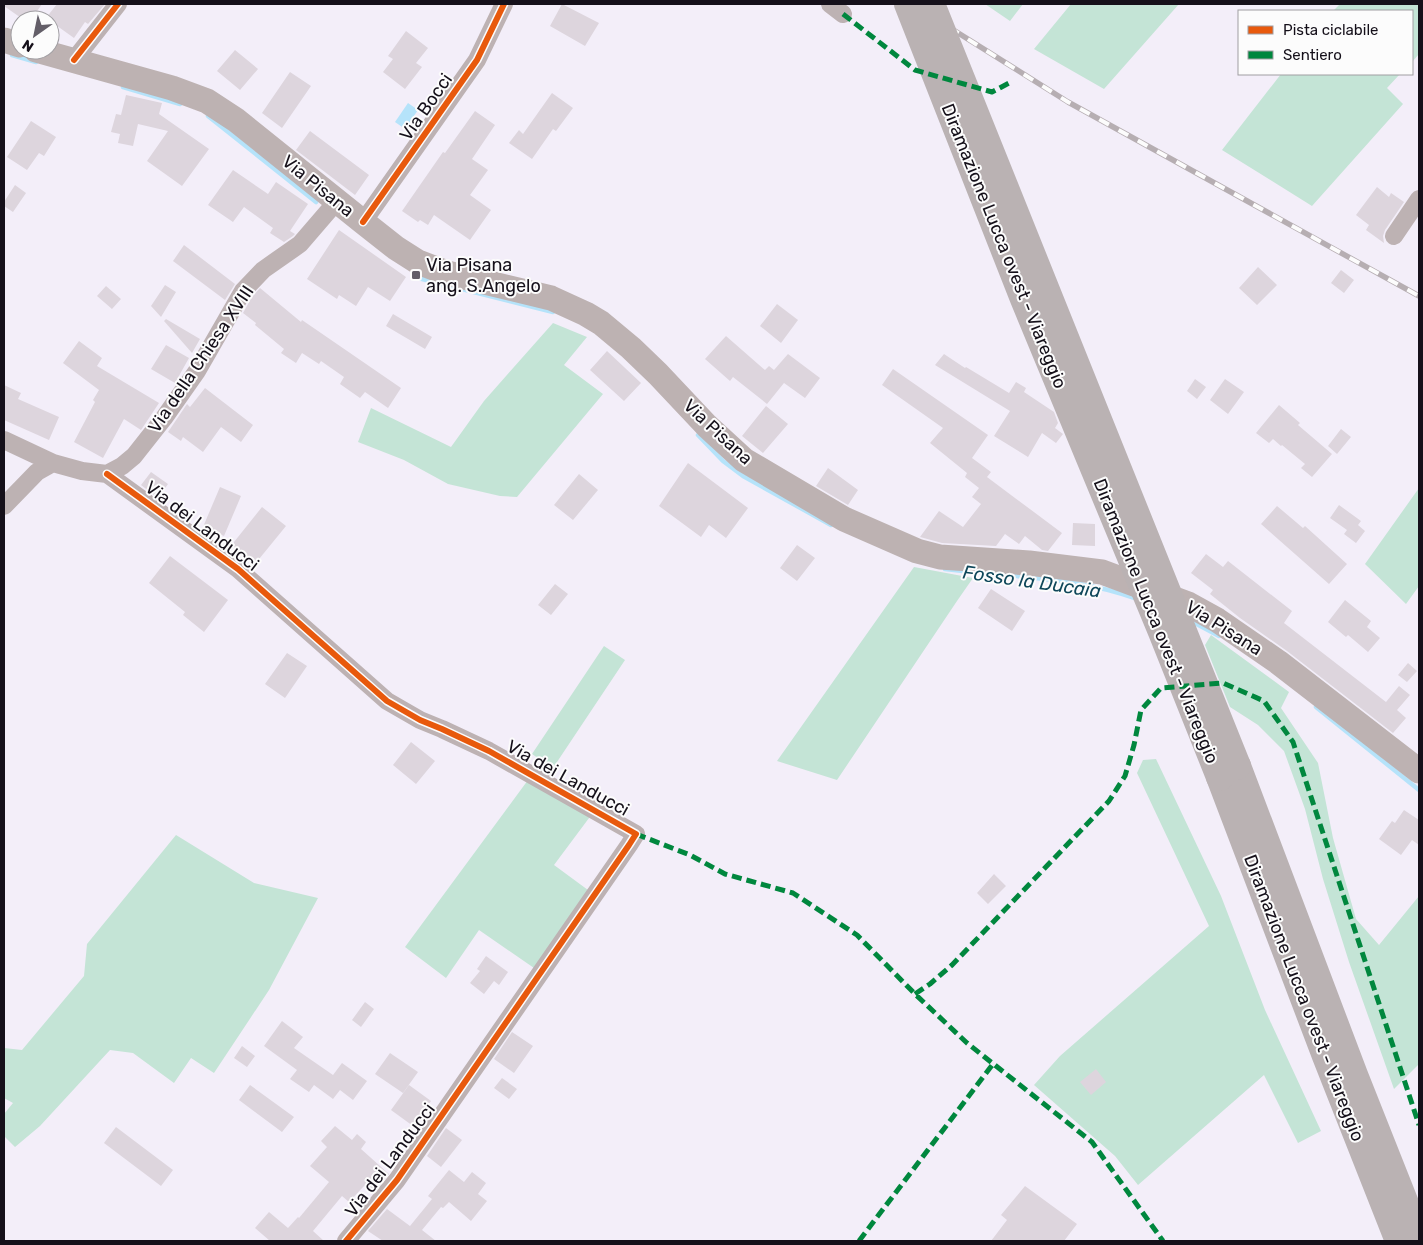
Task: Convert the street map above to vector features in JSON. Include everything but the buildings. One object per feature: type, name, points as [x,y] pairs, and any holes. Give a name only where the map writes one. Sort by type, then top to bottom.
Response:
[{"type":"highway","name":"Diramazione Lucca ovest - Viareggio","points":[[908,4],[1024,299],[1162,632],[1228,771],[1326,1056],[1399,1241]]},
{"type":"highway","name":"Diramazione Lucca ovest - Viareggio","points":[[931,4],[1228,771],[1354,1075],[1419,1239]]},
{"type":"main road","name":"Via Pisana","points":[[60,56],[172,88],[207,101],[236,120],[396,248],[431,268],[551,298],[570,305],[594,318],[631,348],[707,426],[744,460],[844,519],[911,549],[940,557],[1029,563],[1102,572],[1188,604],[1218,620],[1278,662],[1419,771]]},
{"type":"street","points":[[74,60],[118,4]]},
{"type":"street","name":"Via Bocci","points":[[363,222],[477,60],[504,4]]},
{"type":"street","points":[[1394,236],[1419,199]]},
{"type":"street","name":"Via della Chiesa XVIII","points":[[107,474],[122,466],[134,456],[164,418],[197,371],[242,292],[263,270],[300,244],[337,201]]},
{"type":"street","points":[[4,440],[54,463],[82,471],[107,474]]},
{"type":"street","points":[[4,506],[36,472],[54,463]]},
{"type":"street","name":"Via dei Landucci","points":[[107,474],[238,570],[388,701],[420,720],[489,751],[636,834],[397,1180],[346,1241]]},
{"type":"green space","points":[[985,4],[1023,4],[1010,21]]},
{"type":"green space","points":[[1071,4],[1179,4],[1104,89],[1034,49]]},
{"type":"green space","points":[[1340,4],[1419,4],[1419,54],[1413,61],[1413,10],[1334,10]]},
{"type":"green space","points":[[1280,75],[1399,75],[1387,88],[1403,104],[1312,206],[1222,150]]},
{"type":"green space","points":[[553,323],[587,337],[564,365],[603,394],[517,497],[500,496],[448,484],[404,460],[358,442],[371,408],[451,447],[484,401]]},
{"type":"green space","points":[[1419,488],[1419,586],[1406,604],[1365,564]]},
{"type":"green space","points":[[914,567],[973,578],[837,780],[777,761]]},
{"type":"green space","points":[[1211,635],[1289,692],[1281,708],[1318,763],[1333,838],[1356,919],[1379,945],[1419,896],[1419,1064],[1394,1089],[1349,962],[1323,879],[1305,809],[1284,751],[1258,725],[1230,707],[1205,645]]},
{"type":"green space","points":[[604,646],[625,660],[553,768],[532,754]]},
{"type":"green space","points":[[1156,759],[1221,896],[1265,1010],[1321,1131],[1298,1143],[1264,1075],[1138,1185],[1115,1156],[1034,1085],[1060,1056],[1209,926],[1137,773],[1143,760]]},
{"type":"green space","points":[[528,780],[592,814],[554,865],[588,890],[534,968],[479,930],[446,978],[405,947]]},
{"type":"green space","points":[[176,835],[254,883],[318,898],[269,990],[214,1073],[191,1058],[174,1083],[133,1053],[110,1050],[40,1126],[15,1147],[4,1136],[4,1114],[13,1103],[4,1098],[4,1048],[22,1050],[84,976],[87,944]]},
{"type":"water","points":[[408,103],[418,110],[405,129],[395,122]]},
{"type":"waterway","points":[[29,60],[36,62]]},
{"type":"waterway","points":[[123,87],[180,104]]},
{"type":"waterway","points":[[208,116],[316,202]]},
{"type":"waterway","points":[[414,277],[553,312]]},
{"type":"waterway","name":"Fosso la Ducaia","points":[[698,435],[723,461],[743,476],[831,525]]},
{"type":"waterway","name":"Fosso la Ducaia","points":[[945,569],[963,571]]},
{"type":"waterway","name":"Fosso la Ducaia","points":[[978,572],[1079,584],[1137,599]]},
{"type":"waterway","name":"Fosso la Ducaia","points":[[1191,621],[1219,636]]},
{"type":"waterway","name":"Fosso la Ducaia","points":[[1316,707],[1419,790]]},
{"type":"railway","points":[[912,4],[1068,102],[1419,296]]},
{"type":"marked path","points":[[843,14],[915,70],[992,92],[1009,83]]},
{"type":"marked path","points":[[915,994],[952,965],[1109,801],[1125,776],[1141,710],[1161,688],[1223,683],[1264,701],[1293,742],[1419,1125]]},
{"type":"marked path","points":[[636,834],[690,855],[725,874],[793,893],[857,935],[967,1043],[1092,1142],[1163,1241]]},
{"type":"marked path","points":[[859,1241],[993,1064]]},
{"type":"cycle path","points":[[74,60],[118,4]]},
{"type":"cycle path","points":[[363,222],[477,60],[504,4]]},
{"type":"cycle path","points":[[107,474],[238,569],[387,701],[420,720],[489,751],[636,834],[397,1180],[346,1241]]},
{"type":"place","name":"Via Pisana ang. S.Angelo","points":[[416,275]]}]
